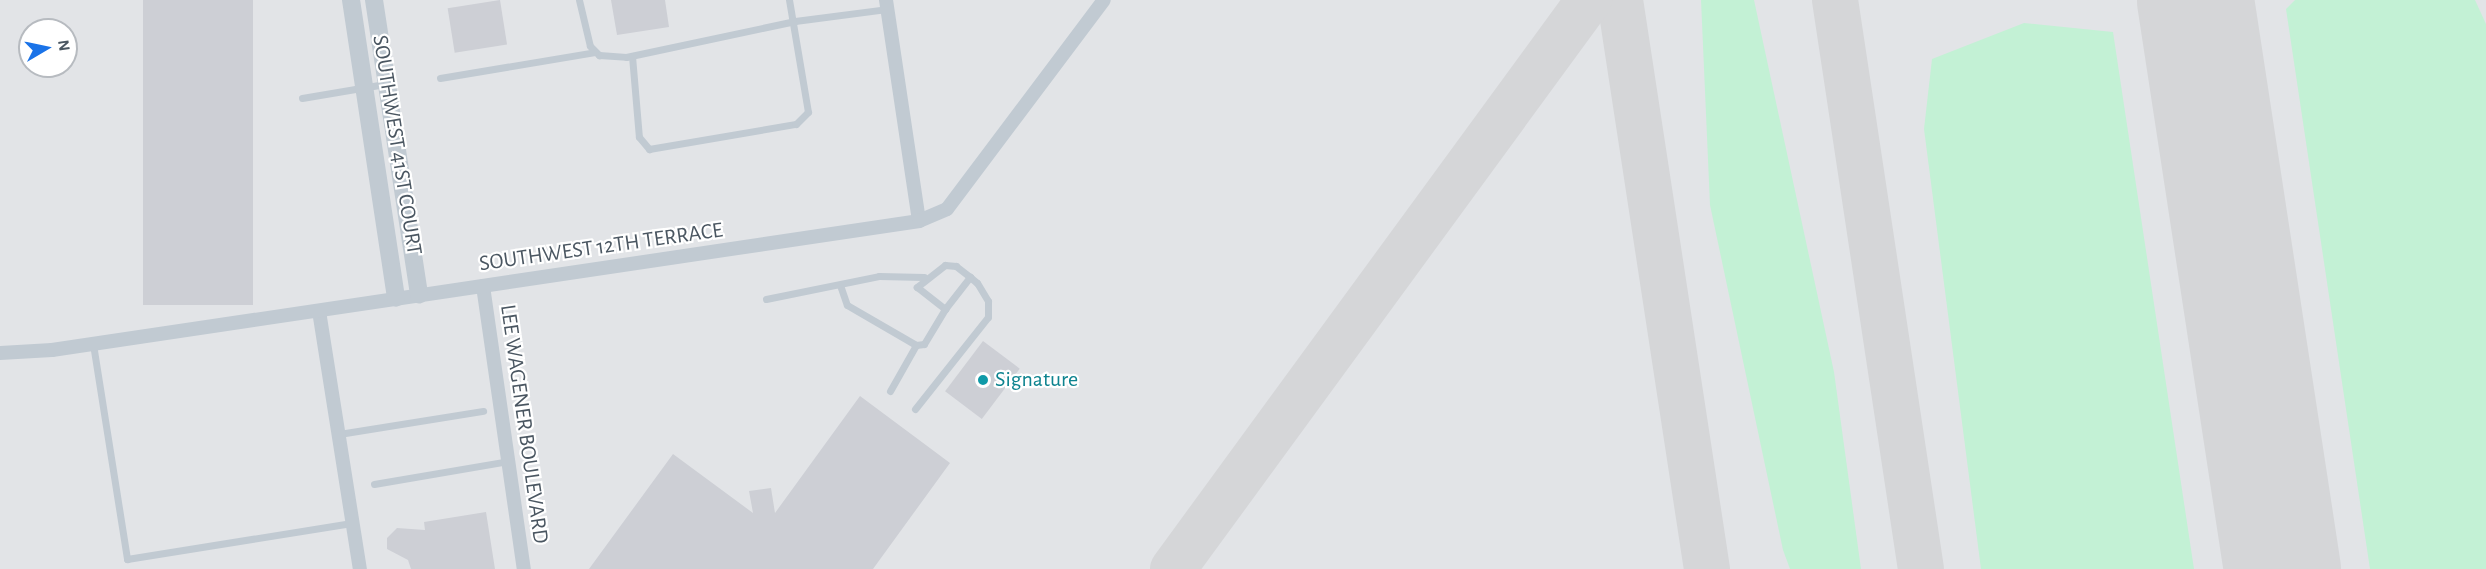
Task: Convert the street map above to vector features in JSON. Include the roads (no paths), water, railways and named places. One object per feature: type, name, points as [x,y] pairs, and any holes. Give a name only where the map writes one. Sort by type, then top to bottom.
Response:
[{"type":"street","name":"SOUTHWEST 41ST COURT","points":[[351,0],[396,298]]},
{"type":"street","name":"SOUTHWEST 41ST COURT","points":[[374,0],[419,295]]},
{"type":"street","name":"SOUTHWEST 12TH TERRACE","points":[[0,353],[93,344],[920,221],[947,209],[1104,0]]},
{"type":"street","points":[[887,4],[920,221]]},
{"type":"street","name":"LEE WAGENER BOULEVARD","points":[[483,286],[524,569]]},
{"type":"street","points":[[319,311],[360,569]]},
{"type":"lane","points":[[579,0],[595,52]]},
{"type":"lane","points":[[632,56],[639,137],[648,149],[796,124],[808,112],[795,21],[789,0]]},
{"type":"lane","points":[[440,78],[595,52],[632,56],[887,4]]},
{"type":"lane","points":[[302,98],[387,84]]},
{"type":"lane","points":[[915,409],[987,317],[988,301],[970,277],[945,265],[924,277],[917,287],[945,309]]},
{"type":"lane","points":[[766,299],[879,276],[924,277]]},
{"type":"lane","points":[[840,285],[847,305],[916,345],[924,344],[945,309],[970,277]]},
{"type":"lane","points":[[93,344],[127,559],[353,523]]},
{"type":"lane","points":[[890,391],[916,345]]},
{"type":"lane","points":[[339,434],[483,411]]},
{"type":"lane","points":[[374,484],[508,461]]},
{"type":"place","name":"Signature","points":[[983,380]]}]
